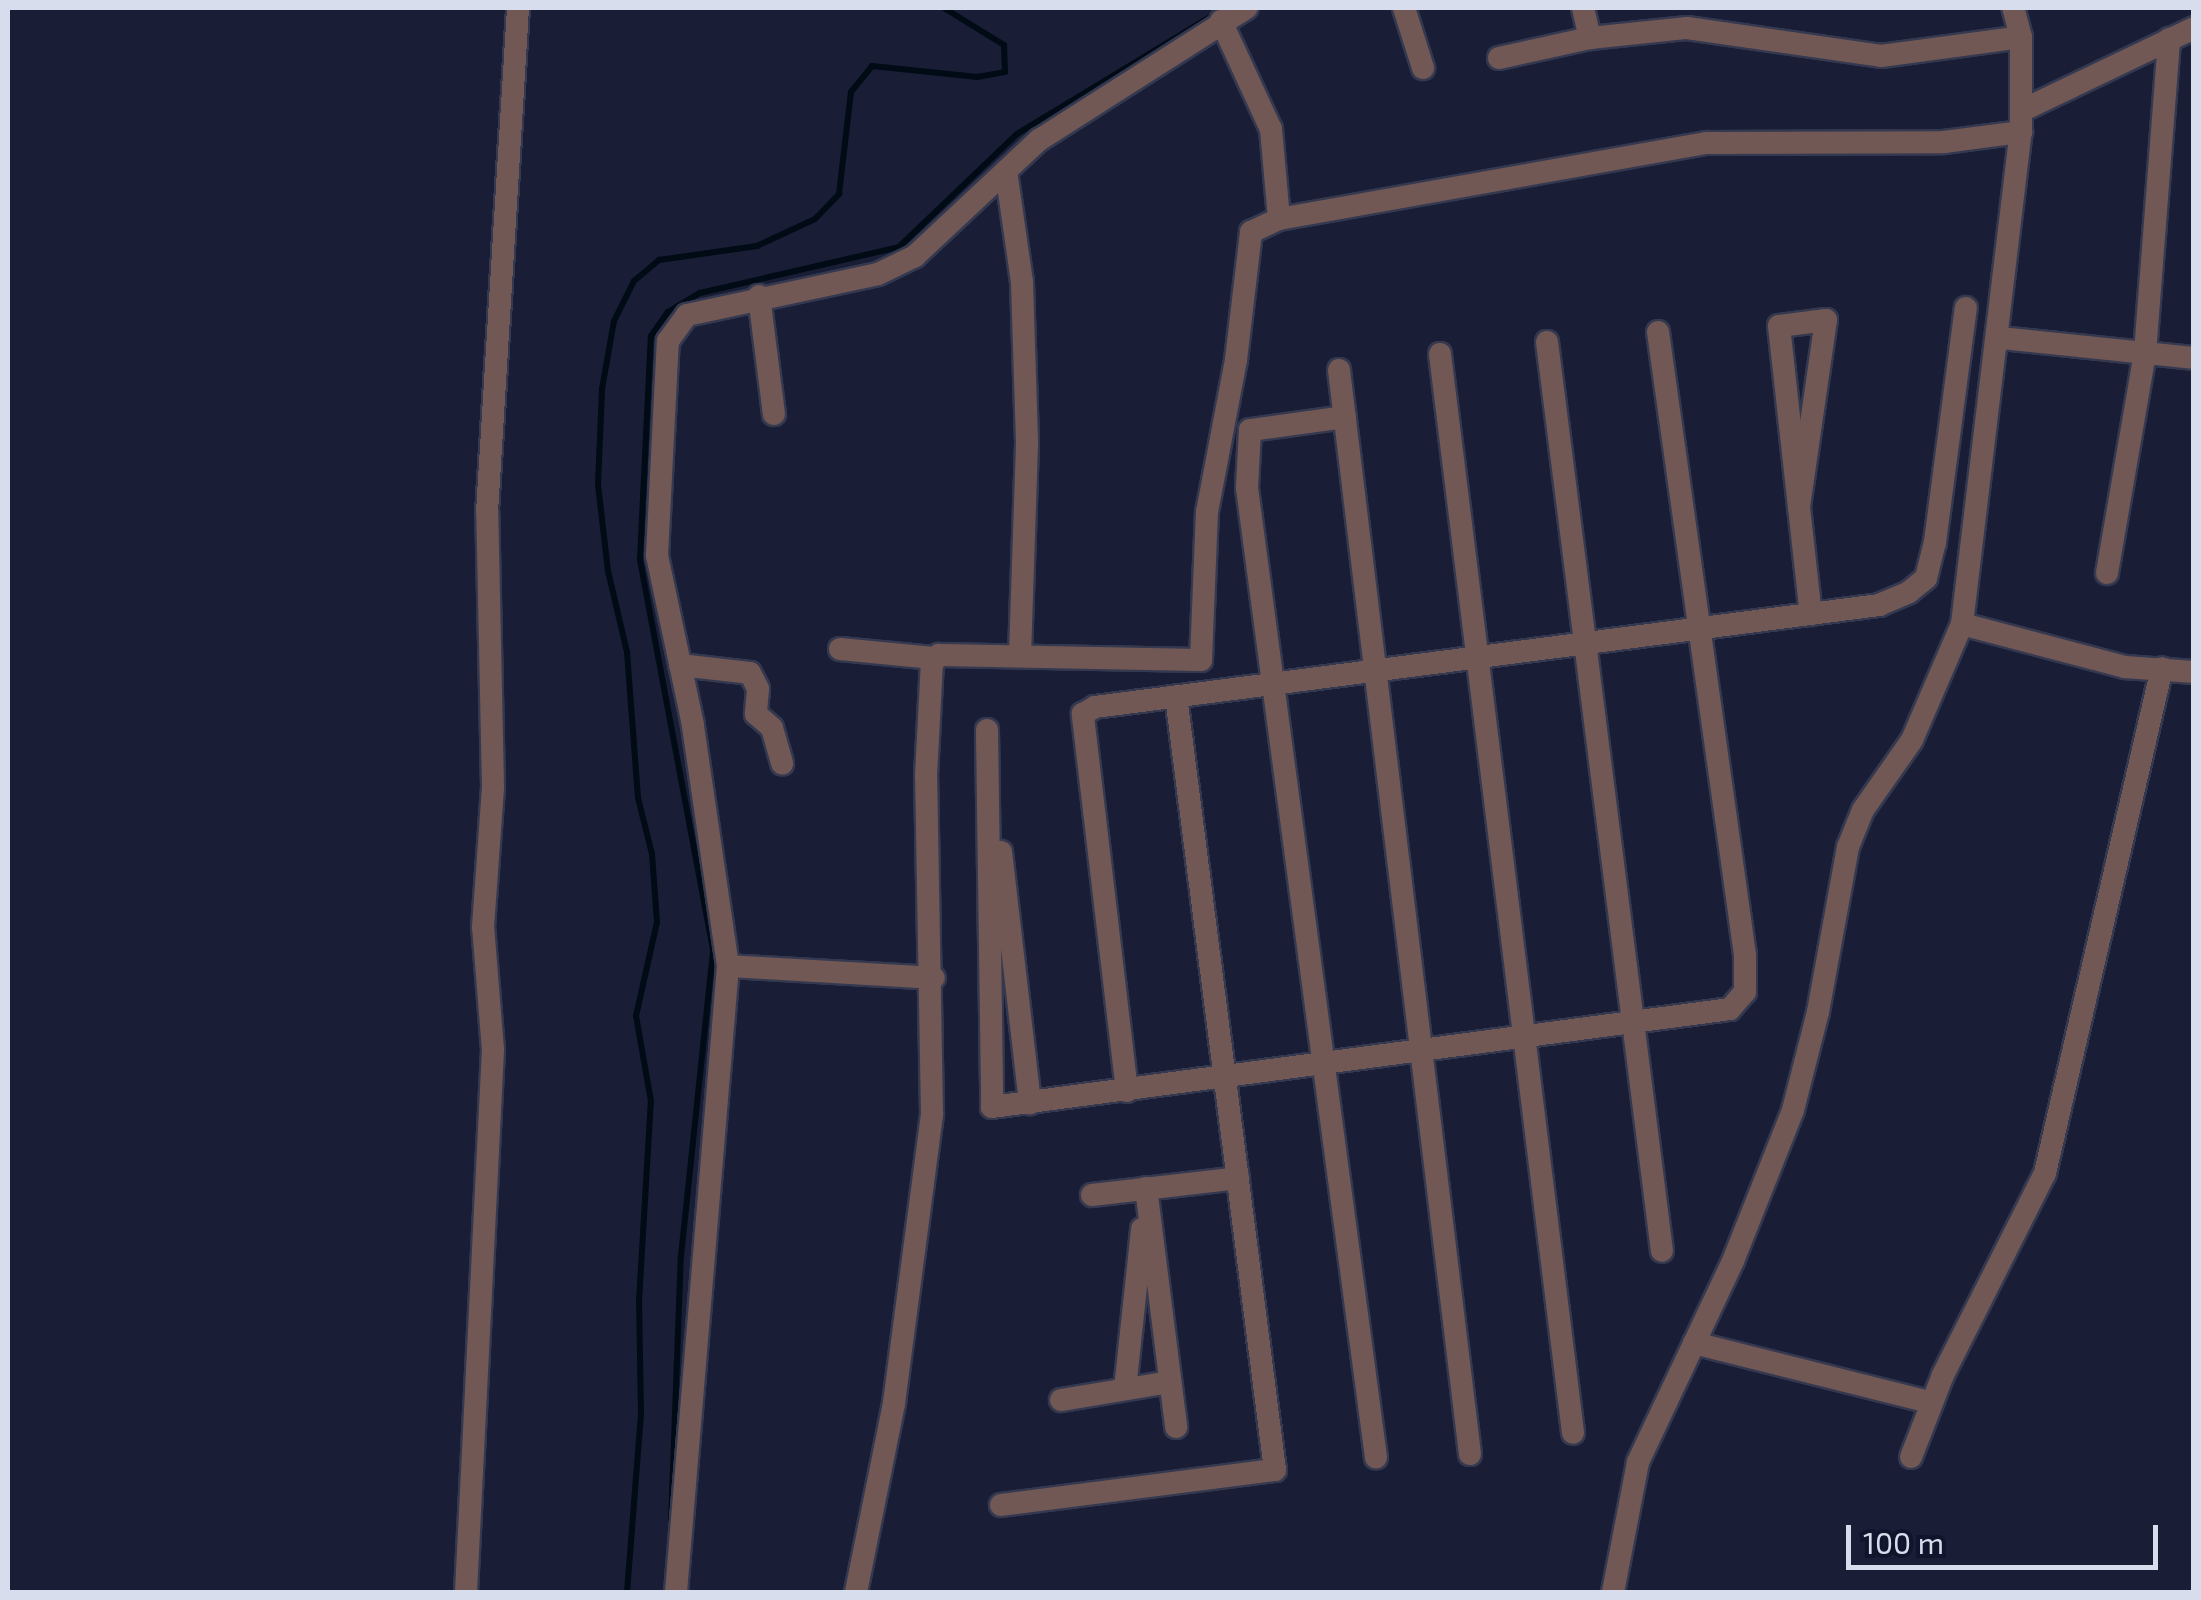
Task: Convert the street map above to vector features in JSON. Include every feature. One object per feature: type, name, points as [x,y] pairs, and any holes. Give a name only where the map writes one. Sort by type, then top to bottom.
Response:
[{"type":"street","points":[[466,1592],[494,1050],[483,927],[493,787],[488,512],[518,8]]},
{"type":"street","points":[[676,1592],[728,966],[680,666],[657,555],[668,340],[687,315],[759,296],[878,274],[914,256],[1039,140],[1246,8]]},
{"type":"street","points":[[1404,8],[1423,68]]},
{"type":"street","points":[[1583,8],[1590,38]]},
{"type":"street","points":[[1613,1592],[1638,1462],[1694,1343],[1793,1110],[1818,1012],[1848,847],[1862,810],[1912,740],[1962,624],[2001,338],[2022,121],[2021,38],[2013,8]]},
{"type":"street","points":[[1221,21],[1270,129],[1279,219]]},
{"type":"street","points":[[1498,58],[1590,38],[1687,28],[1881,56],[2021,38]]},
{"type":"street","points":[[840,649],[934,658],[1201,660],[1206,512],[1236,360],[1247,244],[1260,223],[1707,144],[1944,142],[2022,121],[2194,28]]},
{"type":"street","points":[[2107,573],[2145,354],[2168,39]]},
{"type":"street","points":[[1006,171],[1022,282],[1027,444],[1020,656]]},
{"type":"street","points":[[759,296],[774,414]]},
{"type":"street","points":[[1127,1090],[1080,729],[1083,714],[1095,707],[1880,605],[1926,578],[1966,308]]},
{"type":"street","points":[[1799,506],[1826,320],[1779,326],[1799,506],[1811,614]]},
{"type":"street","points":[[1030,1103],[986,730],[992,1108],[1525,1041],[1730,1010],[1747,983],[1658,332]]},
{"type":"street","points":[[2001,338],[2194,358]]},
{"type":"street","points":[[1548,342],[1662,1250]]},
{"type":"street","points":[[1440,354],[1574,1433]]},
{"type":"street","points":[[1339,370],[1470,1454]]},
{"type":"street","points":[[1345,418],[1250,430],[1247,488],[1376,1458]]},
{"type":"street","points":[[1946,458],[1985,462]]},
{"type":"street","points":[[1962,624],[2125,667],[2194,672]]},
{"type":"street","points":[[856,1592],[894,1404],[932,1114],[934,978],[926,776],[934,658]]},
{"type":"street","points":[[680,666],[750,674],[758,690],[756,714],[772,728],[782,764]]},
{"type":"street","points":[[1911,1456],[1932,1402],[2045,1173],[2162,668]]},
{"type":"street","points":[[1001,1505],[1275,1470],[1176,696]]},
{"type":"street","points":[[728,966],[934,978]]},
{"type":"street","points":[[1092,1195],[1238,1178]]},
{"type":"street","points":[[1146,1188],[1176,1427]]},
{"type":"street","points":[[1125,1389],[1146,1188]]},
{"type":"street","points":[[1694,1343],[1932,1402]]},
{"type":"street","points":[[1061,1400],[1170,1382]]},
{"type":"waterway","points":[[627,1592],[641,1414],[639,1301],[651,1101],[636,1016],[657,922],[652,854],[638,798],[627,652],[608,571],[598,485],[602,389],[614,321],[634,281],[659,260],[757,246],[815,219],[839,194],[851,92],[872,66],[977,77],[1005,72],[1004,45],[944,8]]},
{"type":"waterway","points":[[671,1523],[681,1256],[713,950],[640,559],[651,336],[668,312],[700,293],[899,247],[1017,134],[1225,8]]}]
